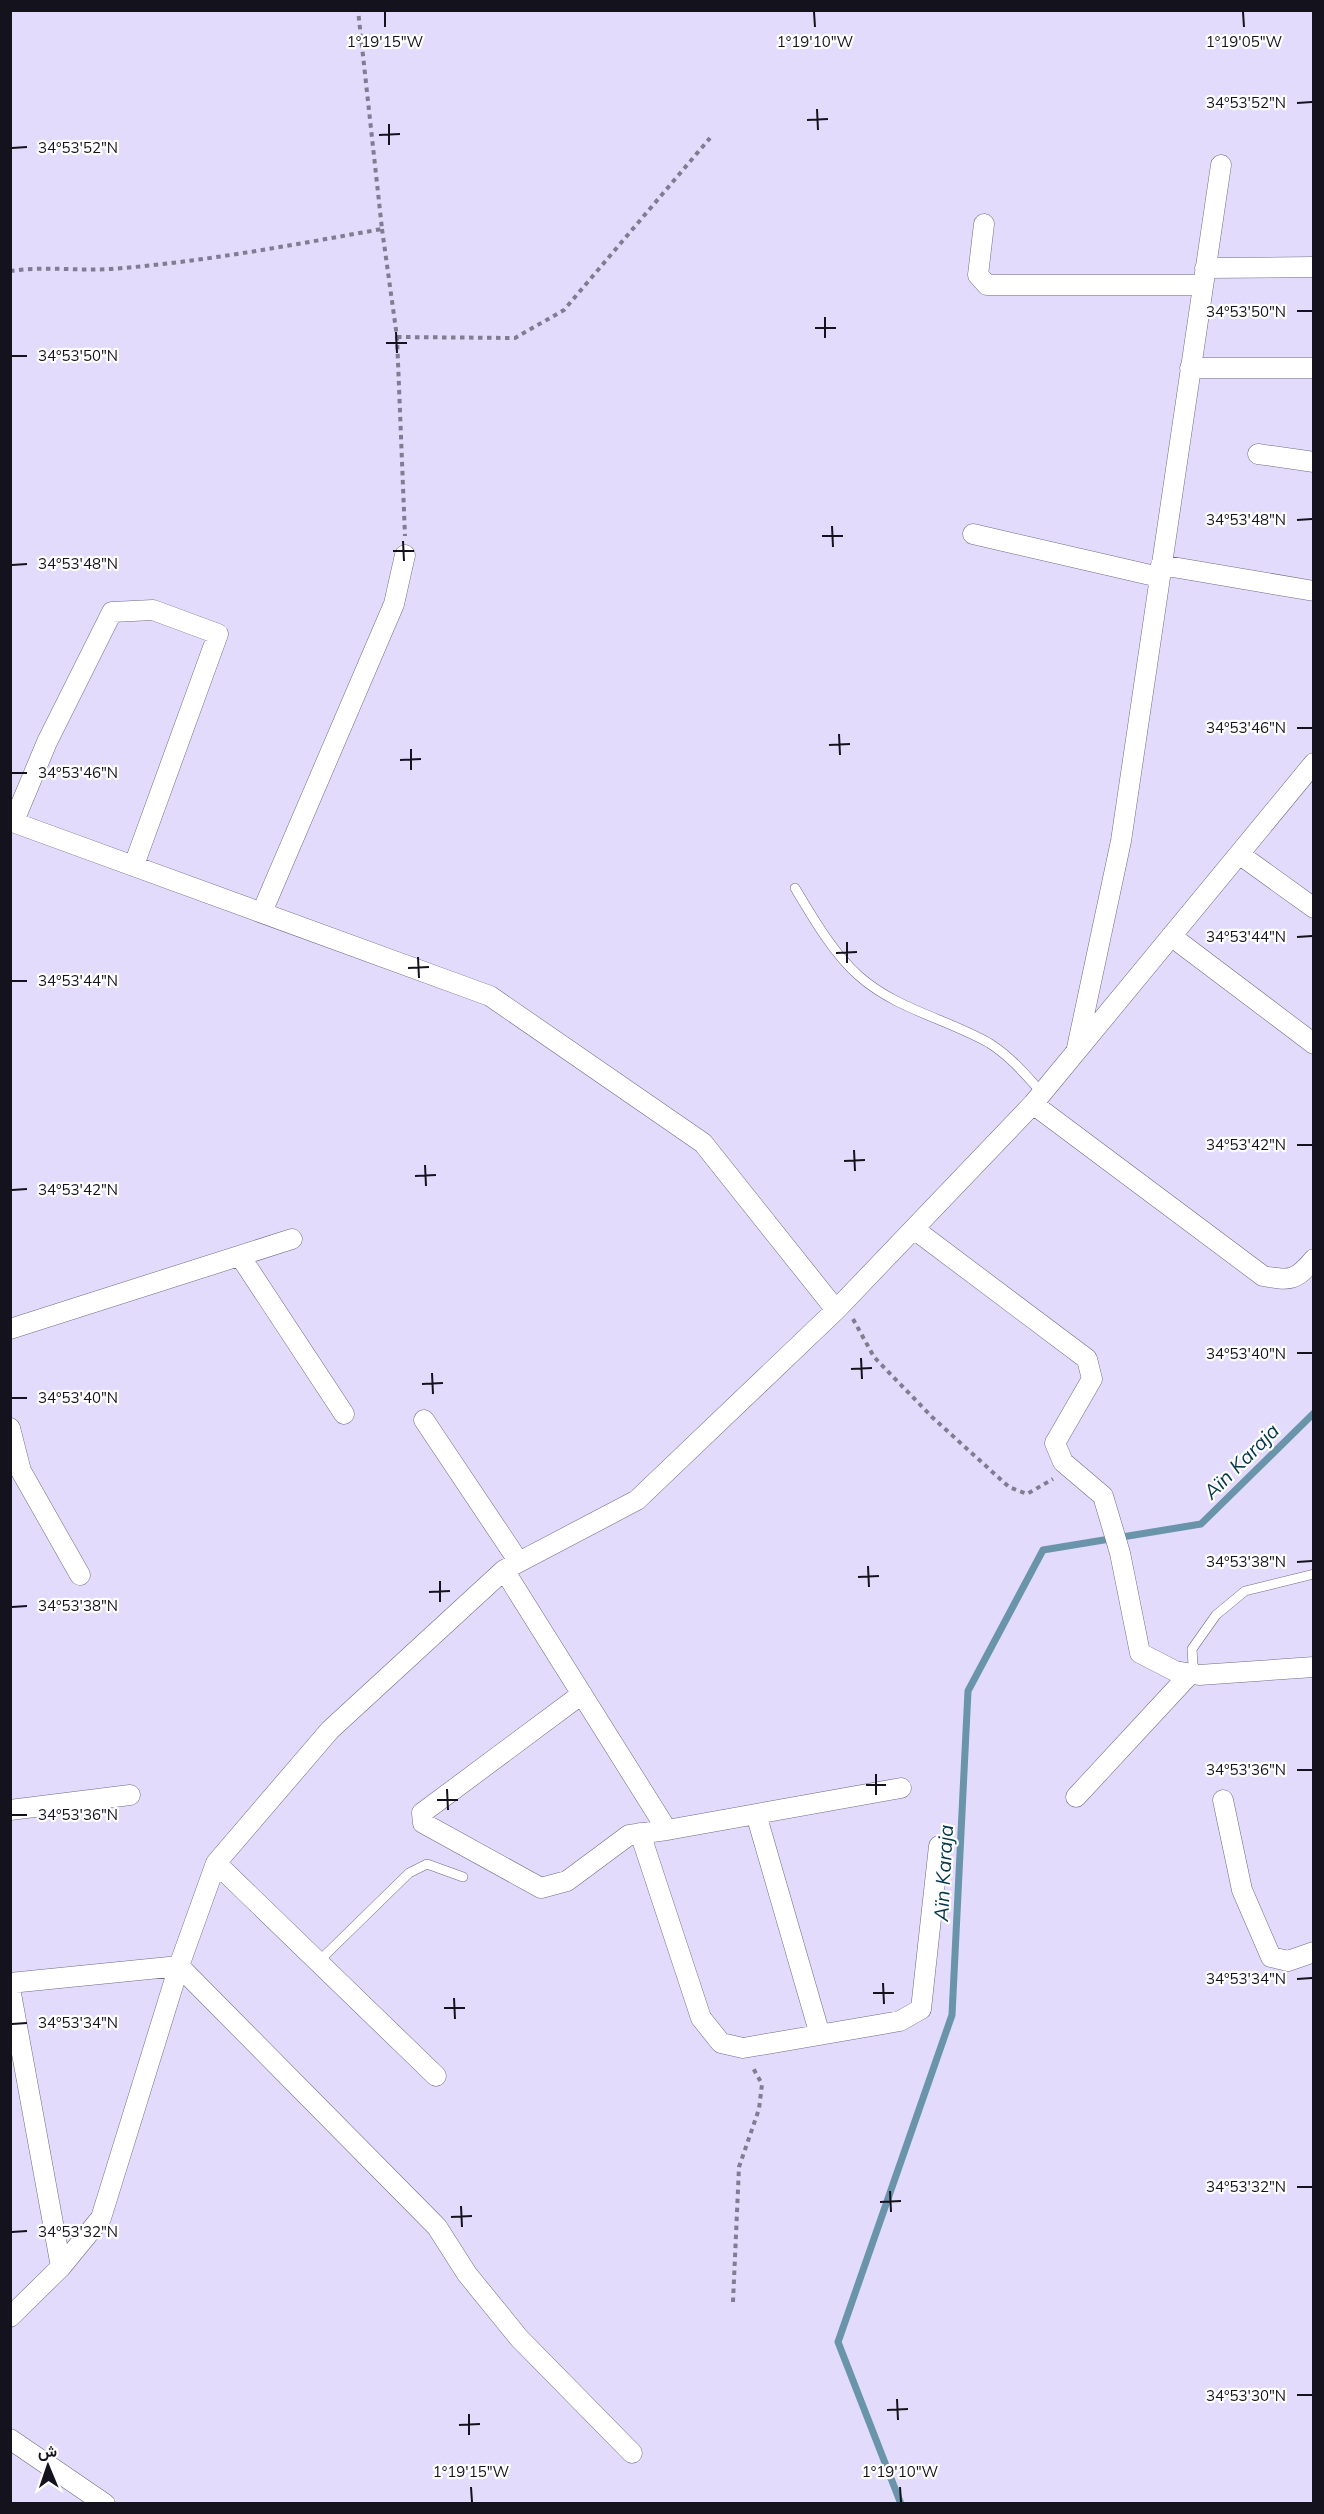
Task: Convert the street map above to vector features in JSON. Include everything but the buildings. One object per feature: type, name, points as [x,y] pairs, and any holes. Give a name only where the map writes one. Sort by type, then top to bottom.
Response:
[{"type":"street","points":[[1076,1052],[1121,841],[1221,165]]},
{"type":"street","points":[[984,224],[978,275],[987,285],[1203,277],[1314,267]]},
{"type":"street","points":[[1190,368],[1314,368]]},
{"type":"street","points":[[1258,454],[1314,462]]},
{"type":"street","points":[[973,534],[1160,571],[1314,591]]},
{"type":"street","points":[[262,912],[394,604],[405,555]]},
{"type":"street","points":[[134,865],[218,634],[153,610],[112,612],[47,742],[12,821],[490,996],[703,1143],[840,1306]]},
{"type":"street","points":[[10,2318],[61,2267],[101,2218],[179,1966],[216,1863],[330,1730],[512,1566],[638,1500],[840,1306],[1038,1099],[1314,763]]},
{"type":"street","points":[[1239,854],[1314,908]]},
{"type":"street","points":[[1171,936],[1314,1044]]},
{"type":"street","points":[[1038,1099],[1263,1276],[1287,1280],[1302,1273],[1314,1259]]},
{"type":"street","points":[[914,1229],[1087,1359],[1092,1379],[1055,1443],[1063,1462],[1103,1496],[1107,1505],[1120,1553],[1140,1653],[1175,1671],[1194,1674],[1314,1667]]},
{"type":"street","points":[[10,1329],[292,1239]]},
{"type":"street","points":[[240,1256],[344,1414]]},
{"type":"street","points":[[424,1420],[512,1566],[582,1694],[667,1830]]},
{"type":"street","points":[[10,1428],[21,1471],[80,1575]]},
{"type":"street","points":[[1076,1797],[1194,1674]]},
{"type":"street","points":[[582,1694],[422,1813],[423,1823],[541,1888],[567,1881],[629,1834],[667,1830],[901,1788]]},
{"type":"street","points":[[10,1810],[130,1795]]},
{"type":"street","points":[[1223,1800],[1242,1890],[1271,1957],[1288,1961],[1314,1952]]},
{"type":"street","points":[[756,1814],[820,2035]]},
{"type":"street","points":[[640,1833],[701,2018],[721,2043],[743,2048],[900,2021],[921,2009],[939,1846]]},
{"type":"street","points":[[216,1863],[436,2076]]},
{"type":"street","points":[[10,1983],[179,1966]]},
{"type":"street","points":[[179,1966],[437,2227],[467,2274],[519,2338],[632,2453]]},
{"type":"street","points":[[10,1988],[61,2267]]},
{"type":"street","points":[[10,2439],[105,2504]]},
{"type":"lane","points":[[795,888],[818,928],[859,976],[895,1000],[989,1043],[1013,1061],[1038,1099]]},
{"type":"lane","points":[[1194,1674],[1192,1649],[1216,1615],[1245,1591],[1314,1574]]},
{"type":"lane","points":[[318,1962],[409,1873],[427,1864],[463,1878]]},
{"type":"path","points":[[358,10],[382,229],[397,337],[405,555]]},
{"type":"path","points":[[397,337],[515,338],[564,310],[710,138]]},
{"type":"path","points":[[10,271],[33,268],[108,269],[238,255],[382,229]]},
{"type":"path","points":[[840,1306],[874,1358],[933,1417],[1010,1487],[1027,1494],[1071,1469]]},
{"type":"path","points":[[733,2302],[739,2167],[759,2109],[762,2084],[743,2048]]},
{"type":"waterway","name":"Aïn Karaja","points":[[901,2504],[838,2342],[952,2015],[968,1691],[1043,1550],[1201,1524],[1314,1413]]}]
